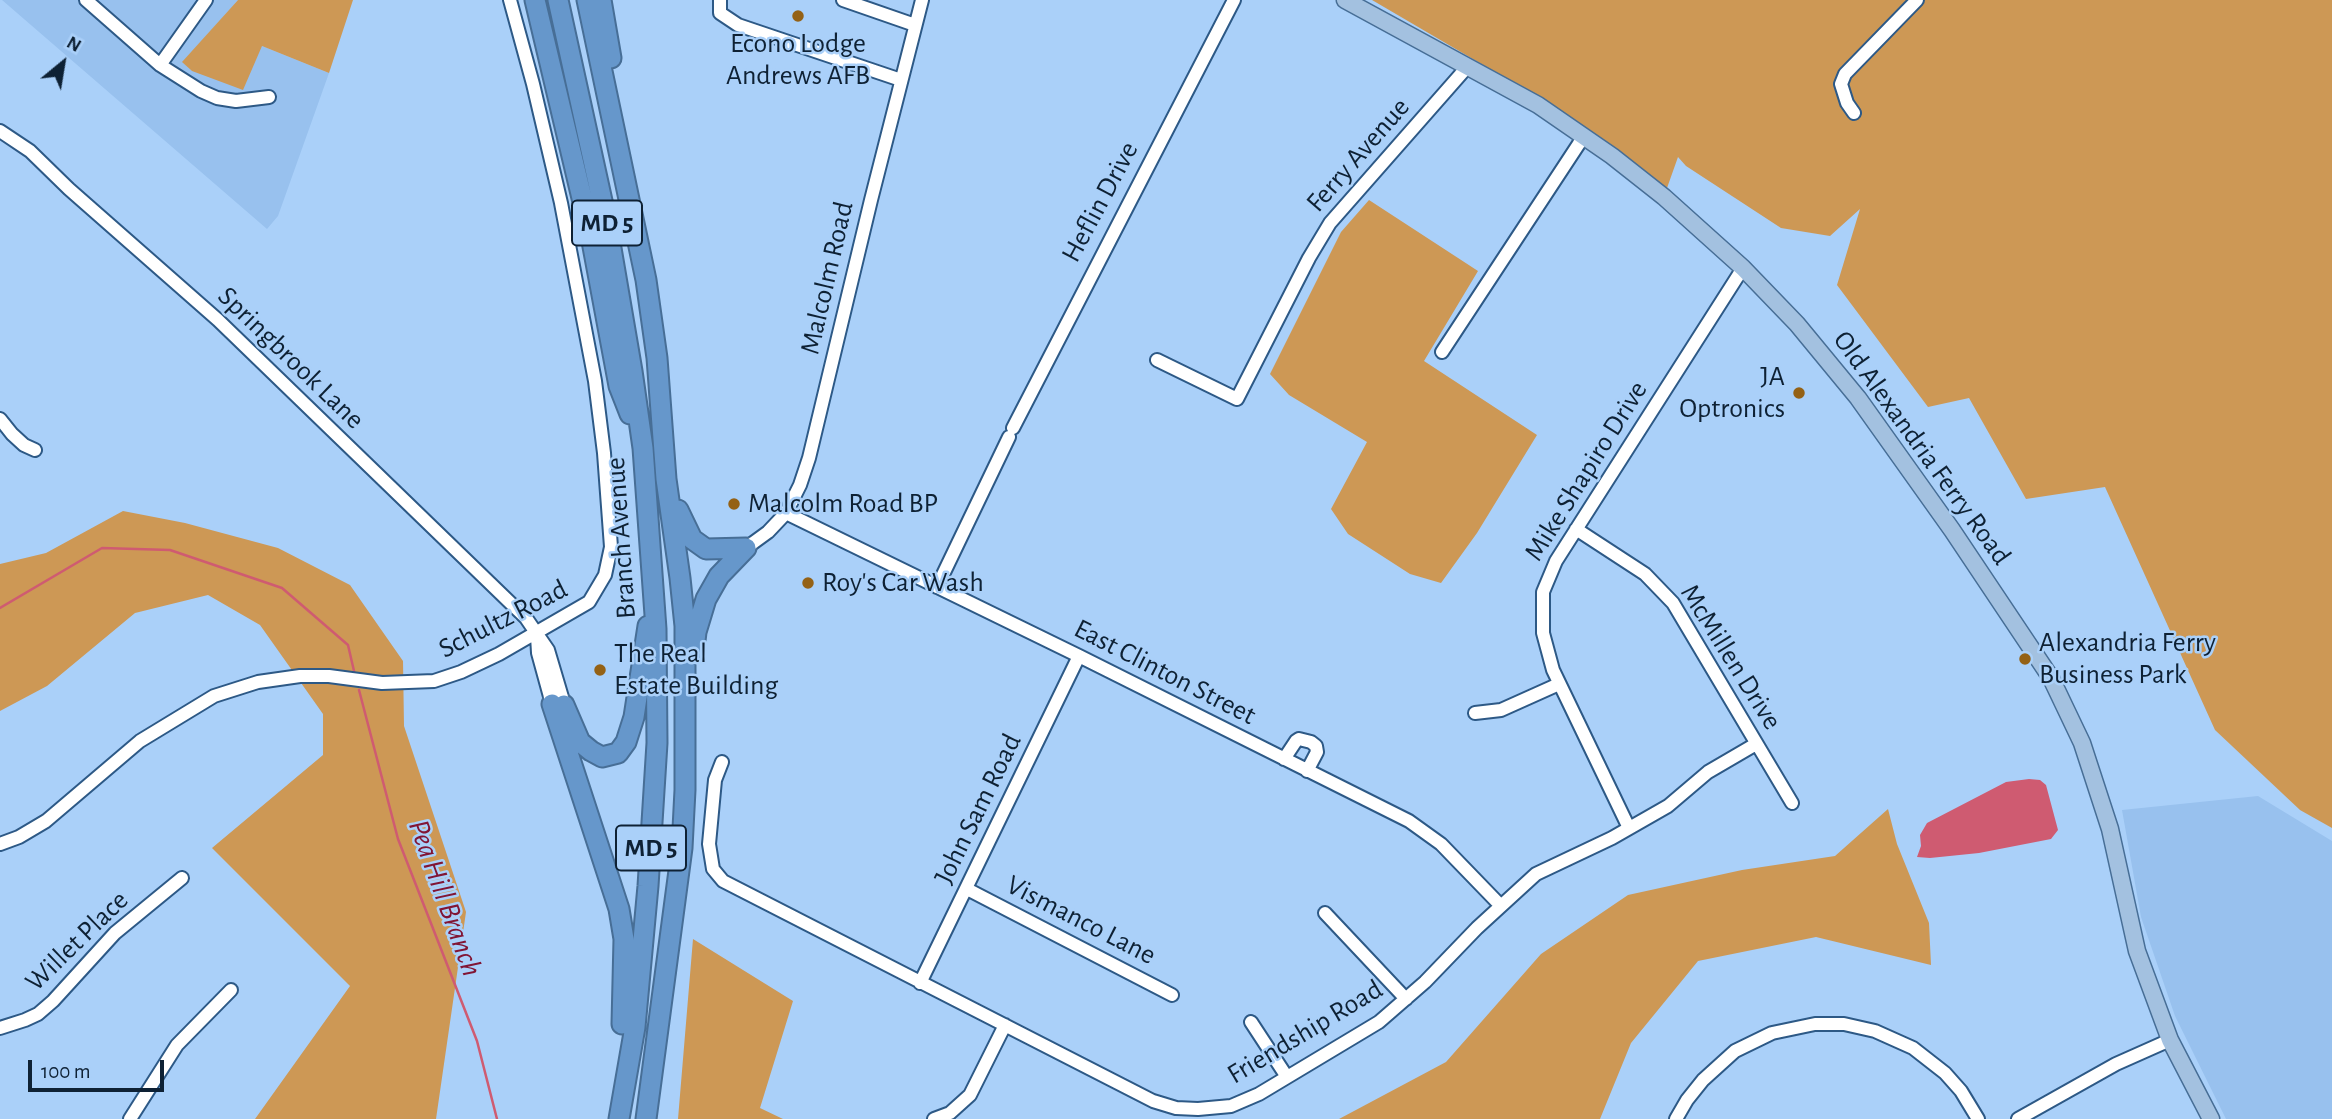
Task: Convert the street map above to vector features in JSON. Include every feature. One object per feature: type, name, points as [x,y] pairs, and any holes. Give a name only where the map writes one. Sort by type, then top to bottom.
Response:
[{"type":"highway","points":[[535,0],[591,236],[619,386],[643,448]]},
{"type":"highway","name":"Branch Avenue","points":[[558,0],[618,278],[643,448],[654,591],[658,675],[657,743],[649,886],[635,1027],[620,1111]]},
{"type":"highway","name":"Branch Avenue","points":[[587,0],[646,280],[657,358],[666,479],[685,626],[685,790],[682,848],[646,1119]]},
{"type":"highway","points":[[601,0],[618,112],[624,181]]},
{"type":"highway","points":[[666,479],[682,522],[692,539],[706,549],[746,548]]},
{"type":"highway","points":[[685,736],[696,632],[706,599],[719,576],[746,548]]},
{"type":"highway","points":[[558,704],[580,742],[590,751],[602,757],[618,753],[626,742],[634,717],[654,591]]},
{"type":"highway","points":[[558,704],[619,909],[624,939],[620,1111]]},
{"type":"main road","name":"Old Alexandria Ferry Road","points":[[1345,0],[1538,105],[1664,197],[1743,268],[1797,324],[1858,398],[1983,575],[2051,678],[2086,755],[2110,829],[2137,951],[2170,1040],[2211,1119]]},
{"type":"street","points":[[86,0],[160,65],[201,91],[217,98],[236,101],[269,97]]},
{"type":"street","points":[[160,65],[206,0]]},
{"type":"street","name":"Schultz Road","points":[[0,844],[26,834],[46,821],[140,741],[182,713],[225,692],[275,679],[309,675],[382,683],[434,681],[499,654],[589,602],[605,575],[611,547],[595,381],[577,279],[533,84],[510,0]]},
{"type":"street","points":[[720,0],[720,13],[738,25],[901,80]]},
{"type":"street","points":[[843,0],[915,25]]},
{"type":"street","name":"Malcolm Road","points":[[746,548],[768,532],[786,513],[794,500],[809,458],[922,0]]},
{"type":"street","name":"Heflin Drive","points":[[937,587],[1011,433],[1234,0]]},
{"type":"street","points":[[1854,113],[1847,103],[1841,85],[1845,74],[1917,0]]},
{"type":"street","name":"Ferry Avenue","points":[[1157,360],[1237,400],[1320,237],[1338,212],[1468,66]]},
{"type":"street","name":"Springbrook Lane","points":[[0,131],[30,151],[69,189],[218,320],[526,618],[537,632]]},
{"type":"street","points":[[1442,352],[1584,136]]},
{"type":"street","name":"Mike Shapiro Drive","points":[[1629,828],[1547,655],[1543,633],[1543,592],[1552,568],[1576,529],[1743,268]]},
{"type":"street","points":[[0,419],[24,445],[35,450]]},
{"type":"street","name":"East Clinton Street","points":[[786,513],[1401,817],[1427,833],[1452,854],[1501,906]]},
{"type":"street","name":"McMillen Drive","points":[[1576,529],[1637,568],[1664,593],[1706,656],[1792,803]]},
{"type":"street","points":[[537,632],[538,653],[558,704]]},
{"type":"street","name":"John Sam Road","points":[[920,983],[1079,656]]},
{"type":"street","points":[[1475,713],[1501,710],[1559,684]]},
{"type":"street","points":[[1284,759],[1296,741],[1307,739],[1316,746],[1317,752],[1307,771]]},
{"type":"street","name":"Friendship Road","points":[[722,762],[714,785],[709,844],[714,873],[723,881],[1153,1101],[1176,1108],[1198,1109],[1231,1106],[1259,1094],[1379,1022],[1536,874],[1672,804],[1708,772],[1756,744]]},
{"type":"street","name":"Willet Place","points":[[0,1028],[38,1014],[61,993],[115,933],[182,878]]},
{"type":"street","name":"Vismanco Lane","points":[[967,889],[1172,995]]},
{"type":"street","points":[[1325,913],[1406,999]]},
{"type":"street","points":[[130,1119],[177,1045],[231,990]]},
{"type":"street","points":[[1251,1022],[1287,1077]]},
{"type":"street","points":[[1676,1119],[1703,1080],[1735,1051],[1772,1033],[1815,1024],[1844,1024],[1875,1031],[1913,1048],[1945,1073],[1961,1091],[1978,1119]]},
{"type":"street","points":[[934,1119],[950,1113],[970,1095],[1005,1025]]},
{"type":"street","points":[[2018,1119],[2116,1064],[2170,1040]]},
{"type":"shaded area","points":[[2,0],[238,0],[183,62],[192,71],[262,46],[329,73],[278,216],[267,229]]},
{"type":"shaded area","points":[[238,0],[353,0],[329,73],[262,46],[243,90],[192,71],[182,62]]},
{"type":"shaded area","points":[[1372,0],[2332,0],[2332,828],[2300,810],[2215,730],[2105,487],[2026,499],[1969,398],[1928,407],[1837,285],[1860,209],[1830,236],[1781,228],[1686,166],[1678,157],[1667,188],[1560,110]]},
{"type":"shaded area","points":[[1369,200],[1478,271],[1424,361],[1537,435],[1477,533],[1441,583],[1410,574],[1348,534],[1331,509],[1367,442],[1289,395],[1270,374],[1341,232]]},
{"type":"shaded area","points":[[123,511],[185,523],[278,548],[350,585],[403,661],[404,726],[466,912],[436,1119],[255,1119],[350,986],[212,848],[323,755],[323,714],[260,625],[208,595],[135,613],[47,686],[0,711],[0,564],[46,553]]},
{"type":"shaded area","points":[[2040,780],[2046,785],[2058,830],[2051,839],[1979,853],[1917,857],[1921,846],[1920,835],[1927,823],[2006,782]]},
{"type":"shaded area","points":[[2258,796],[2332,841],[2332,1119],[2226,1119],[2175,1016],[2141,917],[2122,810]]},
{"type":"shaded area","points":[[1888,809],[1897,844],[1929,923],[1931,965],[1816,937],[1698,961],[1631,1043],[1600,1119],[1339,1119],[1446,1062],[1541,954],[1628,895],[1742,870],[1835,856]]},
{"type":"shaded area","points":[[693,939],[793,1001],[760,1108],[783,1119],[678,1119]]},
{"type":"waterway","name":"Pea Hill Branch","points":[[0,608],[102,548],[170,550],[282,588],[348,645],[354,671]]},
{"type":"waterway","name":"Pea Hill Branch","points":[[359,690],[398,839],[477,1041],[497,1119]]},
{"type":"place","name":"Econo Lodge Andrews AFB","points":[[798,16]]},
{"type":"place","name":"JA Optronics","points":[[1799,393]]},
{"type":"place","name":"Malcolm Road BP","points":[[734,504]]},
{"type":"place","name":"Roy's Car Wash","points":[[808,583]]},
{"type":"place","name":"Alexandria Ferry Business Park","points":[[2025,659]]},
{"type":"place","name":"The Real Estate Building","points":[[600,670]]}]
